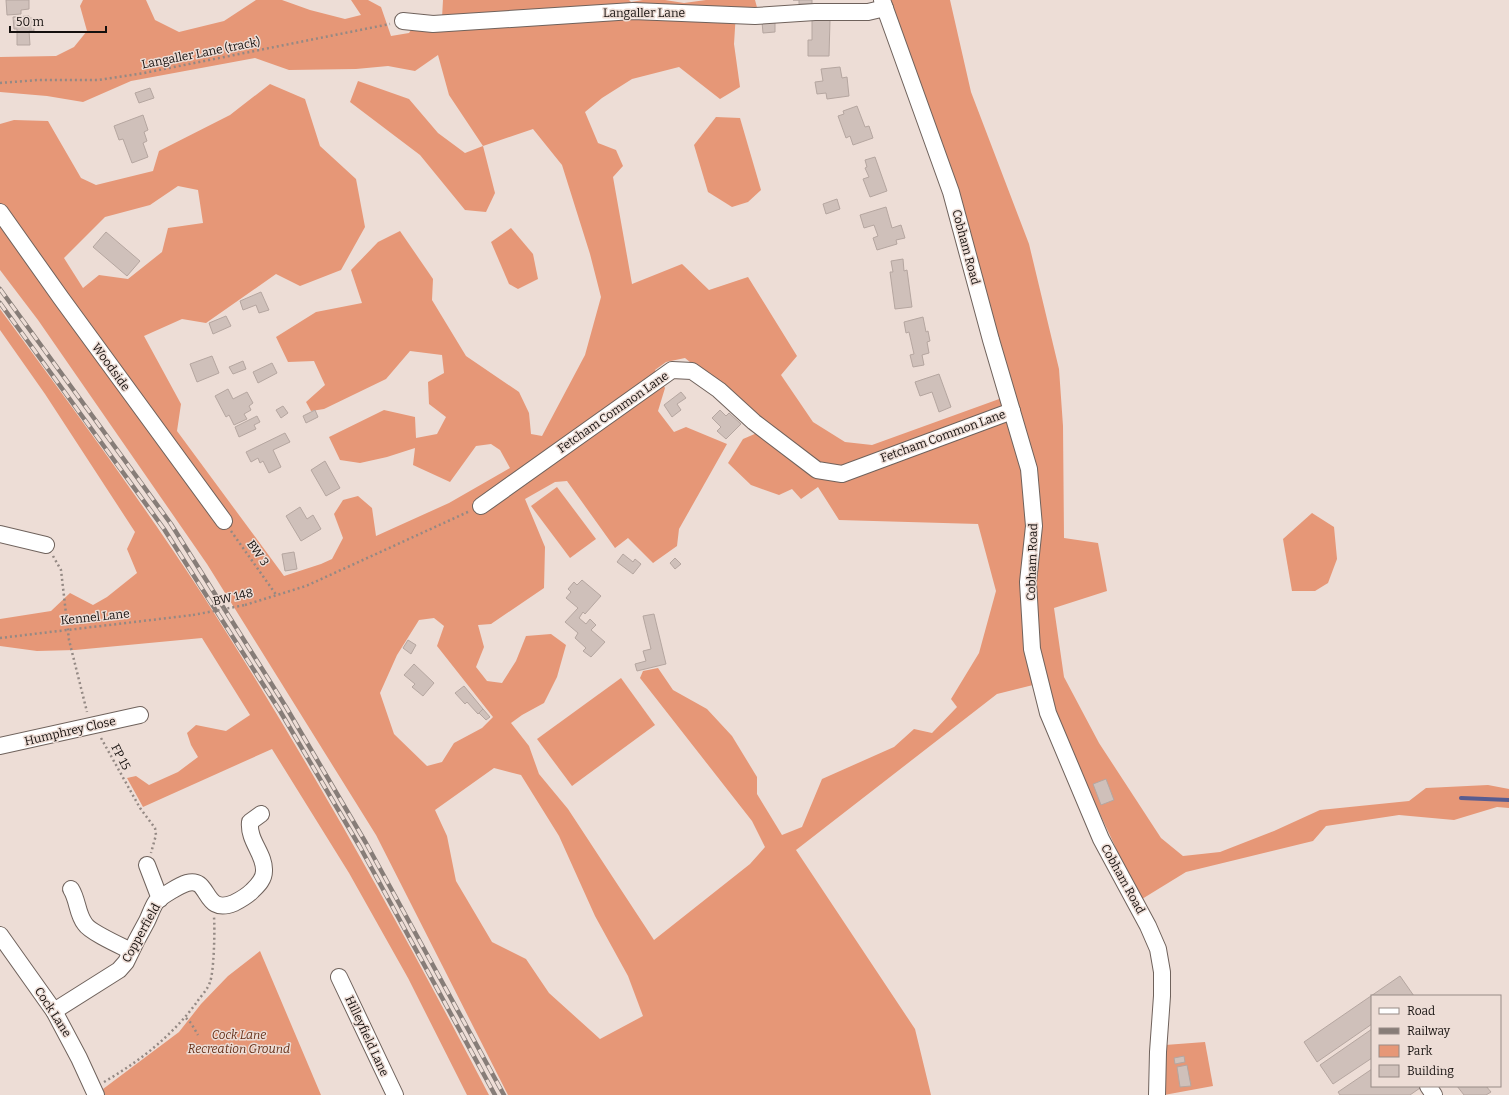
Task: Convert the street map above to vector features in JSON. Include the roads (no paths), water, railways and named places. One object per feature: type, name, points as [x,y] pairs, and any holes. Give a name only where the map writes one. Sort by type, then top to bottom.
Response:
[{"type":"street","name":"Langaller Lane","points":[[403,21],[433,24],[634,11],[756,16],[815,12],[868,12],[884,4]]},
{"type":"street","name":"Cobham Road","points":[[884,4],[951,192],[991,340],[1029,469],[1034,526],[1028,582],[1032,649],[1048,713],[1101,839],[1148,926],[1158,948],[1162,972],[1158,1052],[1158,1095]]},
{"type":"street","name":"Woodside","points":[[0,212],[65,304],[224,521]]},
{"type":"street","name":"Fetcham Common Lane","points":[[481,506],[672,370],[692,371],[719,390],[754,422],[817,470],[842,474],[1012,411]]},
{"type":"street","points":[[0,534],[46,545]]},
{"type":"street","name":"Humphrey Close","points":[[0,746],[140,715]]},
{"type":"street","name":"Copperfield","points":[[54,1011],[120,970],[126,962],[157,902],[185,884],[194,882],[200,884],[212,902],[219,905],[233,903],[250,894],[262,881],[265,872],[263,863],[252,840],[249,829],[250,822],[261,814]]},
{"type":"street","points":[[147,864],[160,899]]},
{"type":"street","points":[[71,889],[76,897],[81,917],[86,926],[131,951]]},
{"type":"street","name":"Cock Lane","points":[[0,935],[54,1011],[76,1052],[94,1092]]},
{"type":"street","name":"Hilleyfield Lane","points":[[339,977],[395,1095]]},
{"type":"waterway","points":[[1461,798],[1509,800]]},
{"type":"railway","points":[[0,289],[171,524],[286,707],[366,843],[504,1095]]},
{"type":"railway","points":[[0,303],[164,529],[280,711],[360,847],[495,1095]]},
{"type":"park label","name":"Cock Lane Recreation Ground","points":[[239,1042]]}]
